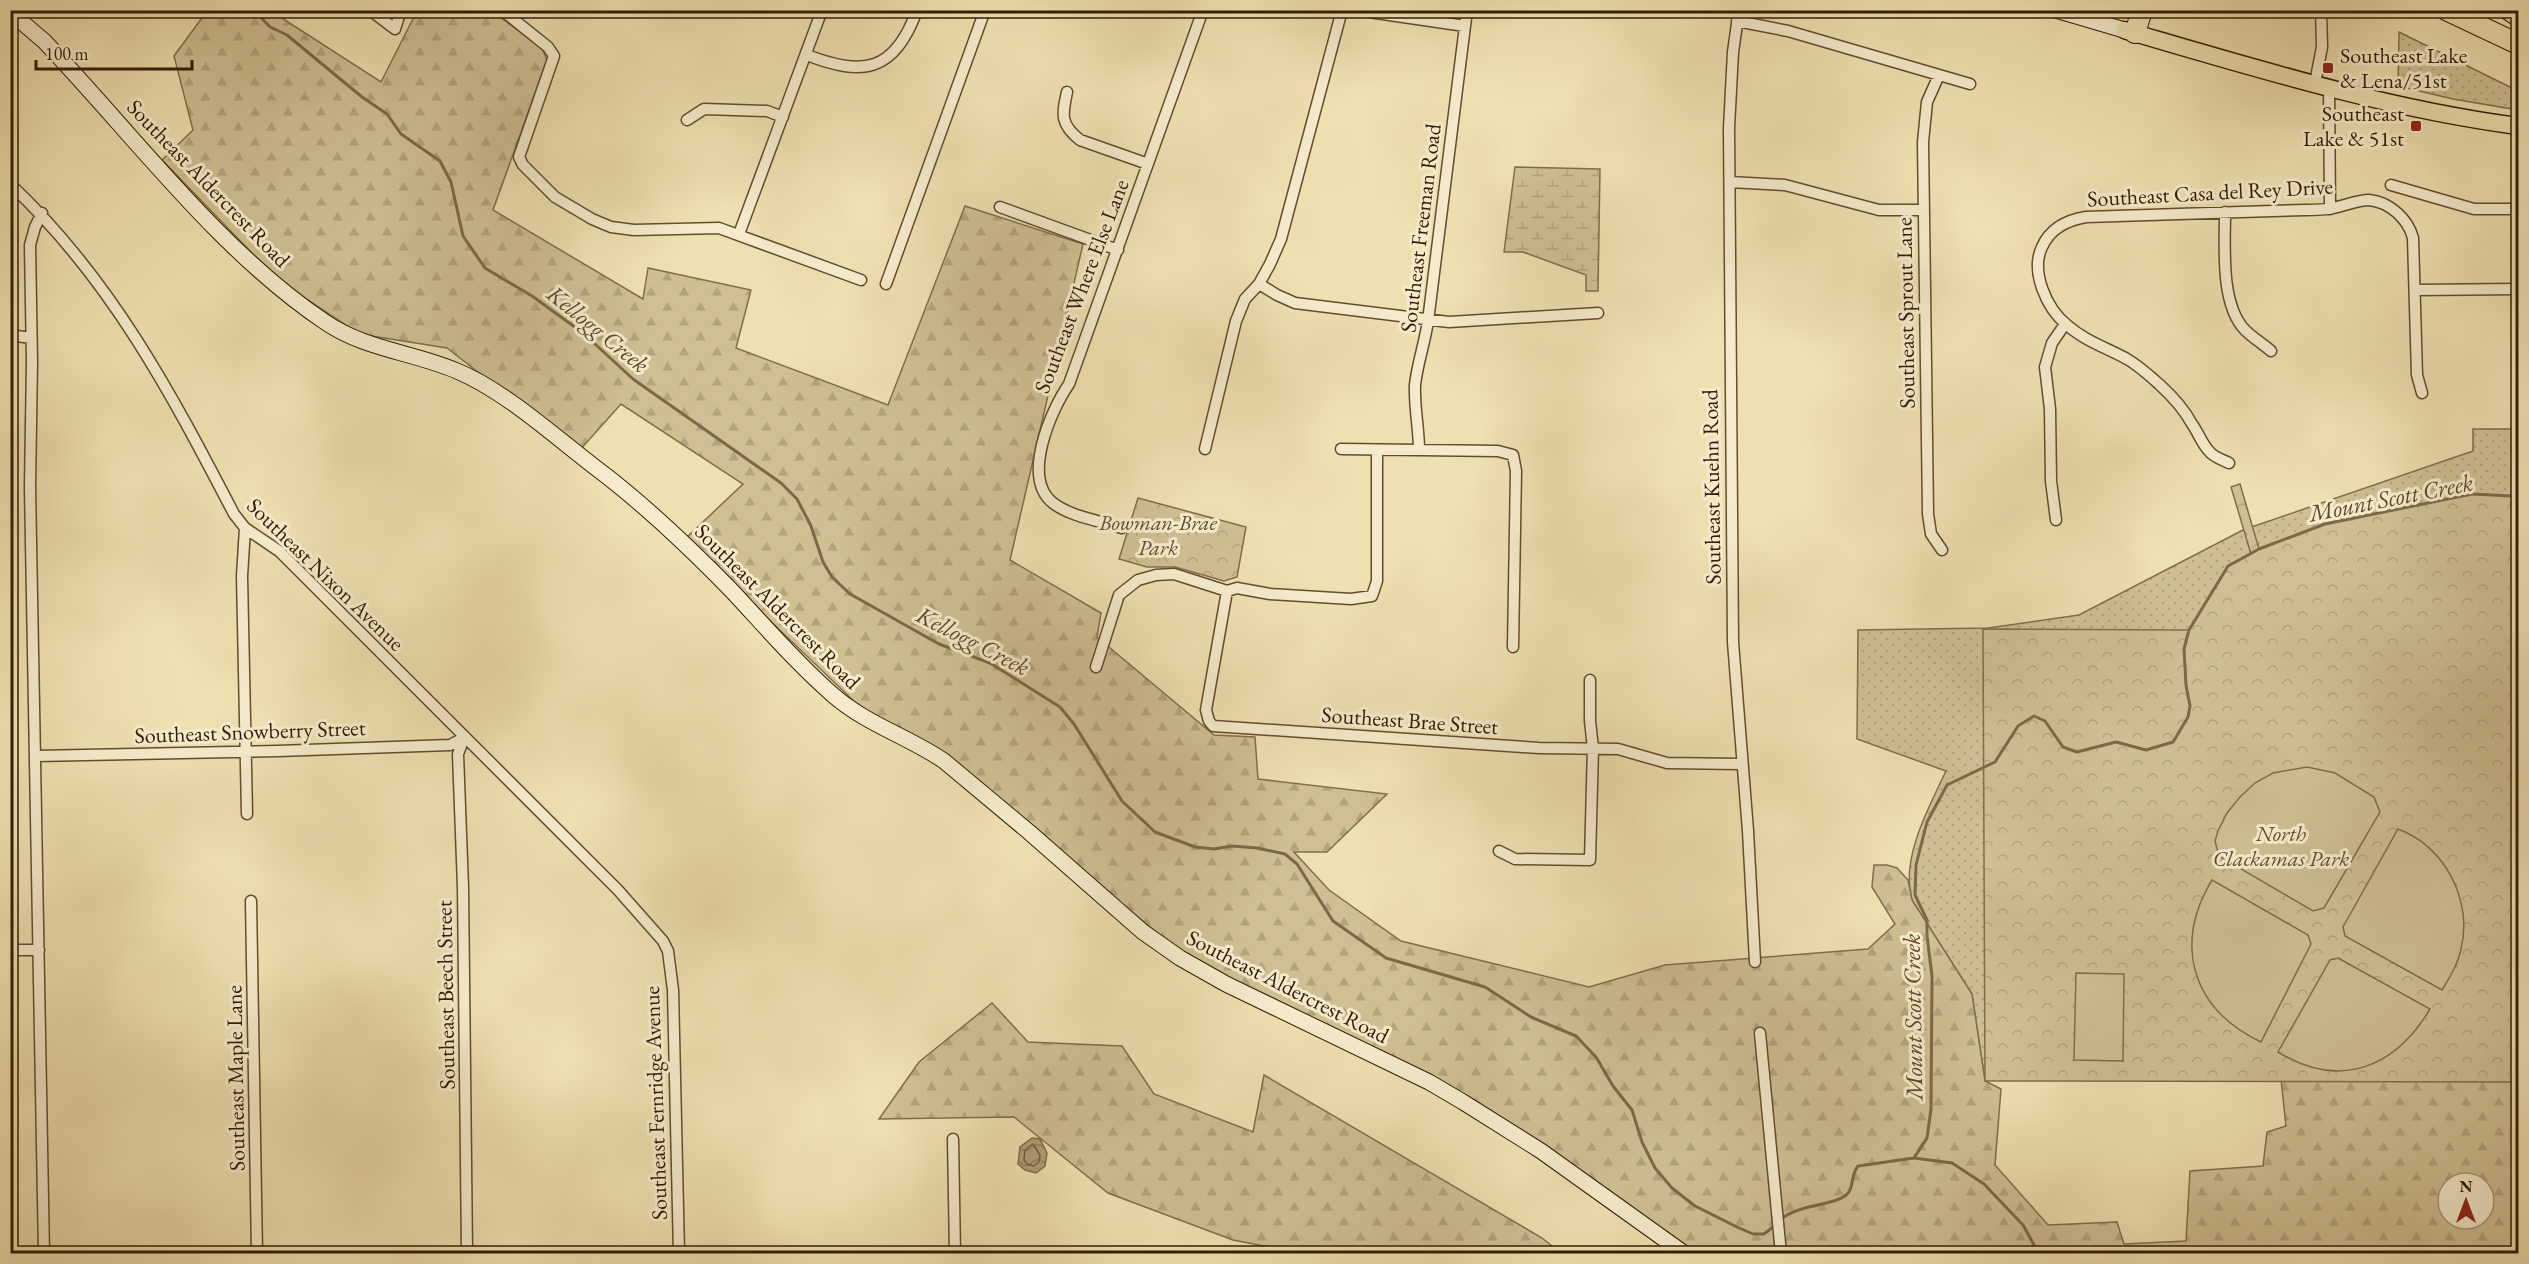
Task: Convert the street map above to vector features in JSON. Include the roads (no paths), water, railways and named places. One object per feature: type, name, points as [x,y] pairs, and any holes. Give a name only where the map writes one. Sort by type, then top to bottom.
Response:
[{"type":"highway","points":[[2129,31],[2130,10]]},
{"type":"highway","points":[[2129,31],[2142,10]]},
{"type":"highway","points":[[2446,10],[2518,44]]},
{"type":"highway","points":[[2473,10],[2518,38]]},
{"type":"highway","points":[[2510,10],[2518,16]]},
{"type":"main road","points":[[2129,31],[2322,85],[2416,108],[2518,126]]},
{"type":"street","points":[[370,10],[394,29],[401,10]]},
{"type":"street","points":[[502,10],[548,47],[554,56],[519,158],[522,165],[555,197],[592,219],[611,227],[634,230],[719,228],[861,280]]},
{"type":"street","points":[[739,234],[822,10]]},
{"type":"street","points":[[807,54],[852,68],[882,61],[903,42],[917,10]]},
{"type":"street","points":[[886,285],[985,10]]},
{"type":"street","name":"Southeast Where Else Lane","points":[[1122,528],[1063,510],[1051,502],[1038,480],[1041,446],[1060,397],[1069,384],[1203,10]]},
{"type":"street","points":[[1205,449],[1236,321],[1245,299],[1259,284],[1281,239],[1342,10]]},
{"type":"street","points":[[1355,10],[1465,26]]},
{"type":"street","name":"Southeast Freeman Road","points":[[1419,450],[1415,387],[1428,321],[1467,10]]},
{"type":"street","points":[[2056,10],[2129,31]]},
{"type":"street","points":[[2321,10],[2322,85],[2330,209]]},
{"type":"street","name":"Southeast Aldercrest Road","points":[[10,12],[44,40],[230,243],[273,283],[322,321],[353,339],[452,368],[496,393],[644,506],[835,697],[867,718],[944,761],[1150,937],[1180,958],[1226,984],[1429,1082],[1463,1102],[1541,1151],[1685,1254]]},
{"type":"street","points":[[1738,16],[1970,84]]},
{"type":"street","name":"Southeast Kuehn Road","points":[[1738,16],[1733,52],[1729,128],[1728,301],[1732,642],[1748,831],[1755,962]]},
{"type":"street","name":"Southeast Sprout Lane","points":[[1939,75],[1928,102],[1925,118],[1924,210],[1928,514],[1930,534],[1942,550]]},
{"type":"street","points":[[1067,92],[1063,116],[1072,134],[1080,140],[1148,164]]},
{"type":"street","points":[[687,120],[704,109],[767,111],[783,117]]},
{"type":"street","points":[[1730,182],[1785,185],[1879,210],[1924,210]]},
{"type":"street","name":"Southeast Nixon Avenue","points":[[10,184],[42,213],[86,264],[134,333],[176,404],[234,514],[245,528],[279,551],[618,891],[663,941],[668,951]]},
{"type":"street","points":[[2391,185],[2474,209],[2518,209]]},
{"type":"street","name":"Southeast Casa del Rey Drive","points":[[2229,463],[2210,453],[2178,404],[2145,372],[2128,360],[2088,340],[2065,324],[2047,298],[2038,269],[2039,253],[2045,241],[2055,230],[2068,222],[2086,217],[2330,209],[2370,200],[2387,206],[2401,216],[2413,238],[2417,375],[2422,393]]},
{"type":"street","points":[[1000,207],[1118,250]]},
{"type":"street","points":[[2225,212],[2225,282],[2230,298],[2243,328],[2271,351]]},
{"type":"street","points":[[42,213],[30,245],[30,487],[44,1254]]},
{"type":"street","points":[[1259,284],[1295,303],[1428,321],[1469,322],[1598,313]]},
{"type":"street","points":[[2416,290],[2518,289]]},
{"type":"street","points":[[2056,520],[2051,481],[2050,409],[2045,367],[2052,343],[2065,324]]},
{"type":"street","points":[[10,335],[31,338]]},
{"type":"street","points":[[1341,449],[1498,451],[1513,454],[1516,471],[1513,647]]},
{"type":"street","points":[[1096,667],[1119,595],[1132,584],[1156,575],[1174,574],[1227,591],[1238,588],[1270,594],[1352,599],[1372,596],[1377,581],[1377,450]]},
{"type":"street","points":[[245,528],[242,576],[247,814]]},
{"type":"street","name":"Southeast Brae Street","points":[[1227,591],[1206,710],[1213,726],[1528,747],[1626,750],[1667,763],[1741,764]]},
{"type":"street","points":[[1499,851],[1515,859],[1590,860],[1593,748],[1590,721],[1590,680]]},
{"type":"street","name":"Southeast Snowberry Street","points":[[36,756],[450,745],[464,738]]},
{"type":"street","name":"Southeast Beech Street","points":[[464,738],[458,754],[463,887],[467,1254]]},
{"type":"street","name":"Southeast Maple Lane","points":[[251,901],[257,1254]]},
{"type":"street","points":[[10,950],[39,950]]},
{"type":"street","name":"Southeast Fernridge Avenue","points":[[668,951],[673,990],[679,1254]]},
{"type":"street","points":[[1760,1033],[1781,1254]]},
{"type":"street","points":[[953,1139],[956,1254]]},
{"type":"water","points":[[1032,1138],[1040,1139],[1047,1153],[1045,1166],[1036,1173],[1025,1170],[1018,1164],[1020,1147]]},
{"type":"waterway","name":"Kellogg Creek","points":[[254,10],[270,27],[287,35],[362,97],[387,114],[401,134],[440,161],[451,182],[463,236],[485,268],[532,296],[583,333],[633,379],[781,483],[797,499],[811,526],[823,562],[832,577],[850,594],[939,644],[990,663],[1060,707],[1074,724],[1122,801],[1155,832],[1195,847],[1214,849],[1232,846],[1285,854],[1297,864],[1333,921],[1386,958],[1485,987],[1531,1017],[1576,1036],[1596,1057],[1613,1086],[1632,1110],[1642,1142],[1655,1168],[1672,1188],[1695,1206],[1753,1234],[1764,1234],[1774,1226]]},
{"type":"waterway","name":"Mount Scott Creek","points":[[1914,1158],[1927,1138],[1931,1109],[1932,976],[1927,920],[1915,895],[1916,865],[1927,822],[1947,785],[1995,762],[2018,726],[2034,716],[2045,721],[2063,747],[2077,752],[2116,742],[2146,750],[2173,742],[2188,717],[2190,706],[2184,649],[2189,630],[2228,566],[2259,549],[2325,524],[2472,494],[2512,496],[2518,501]]},
{"type":"waterway","name":"Kellogg Creek","points":[[1781,1219],[1797,1210],[1832,1202],[1845,1196],[1850,1190],[1858,1166],[1914,1158],[1952,1163],[1984,1184],[2023,1225],[2039,1254]]},
{"type":"place","name":"Southeast Lake & Lena/51st","points":[[2328,68]]},
{"type":"place","name":"Southeast Lake & 51st","points":[[2416,126]]},
{"type":"park label","name":"Bowman-Brae Park","points":[[1158,534]]},
{"type":"park label","name":"North Clackamas Park","points":[[2281,846]]}]
